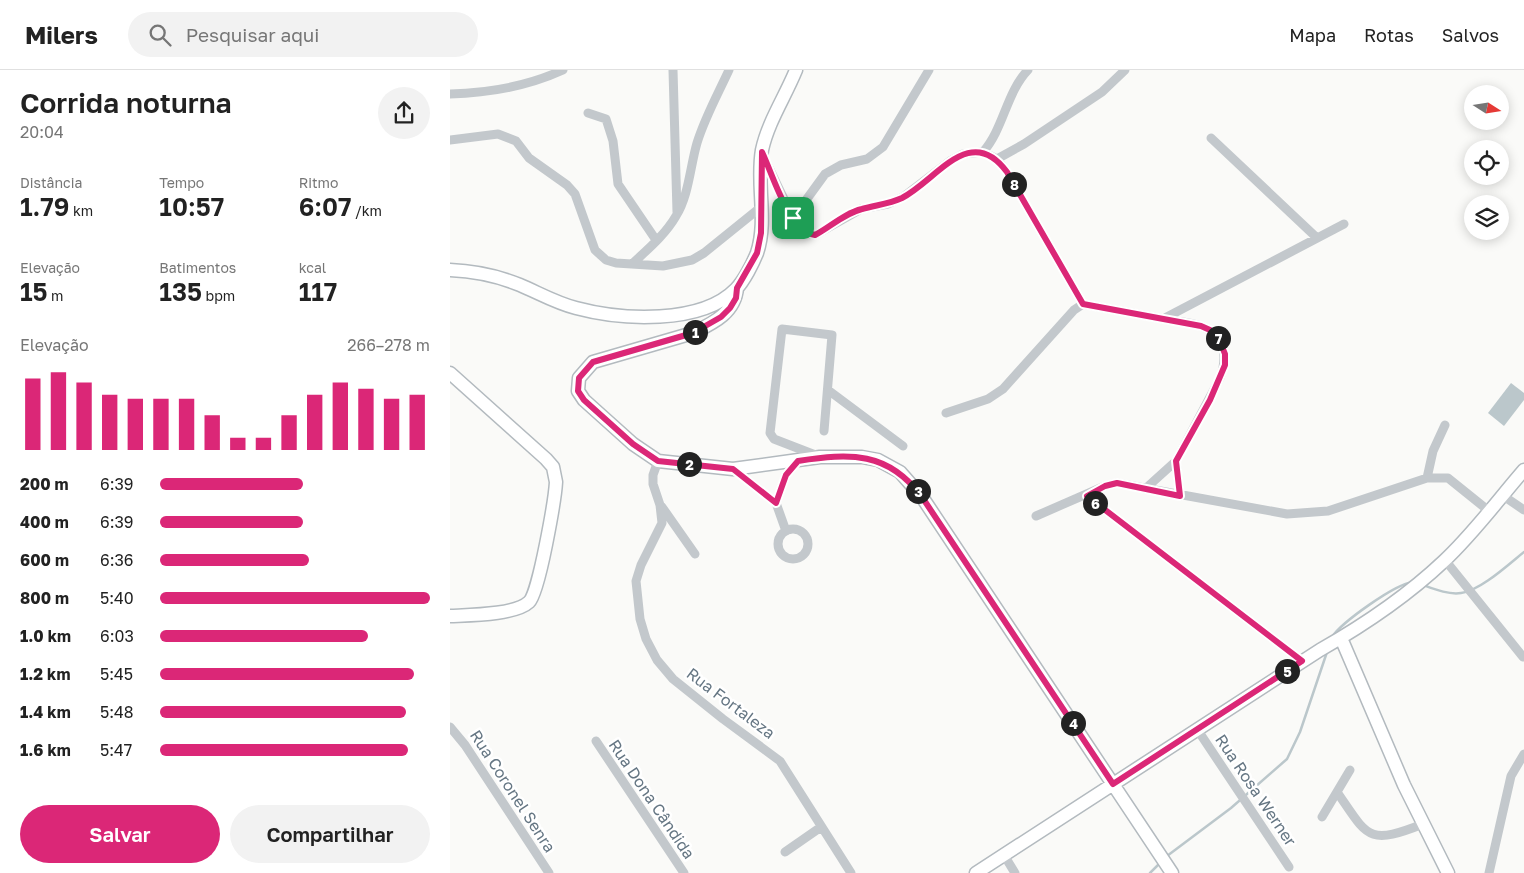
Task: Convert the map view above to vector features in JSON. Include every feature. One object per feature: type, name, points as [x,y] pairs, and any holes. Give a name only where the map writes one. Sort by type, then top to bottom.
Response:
[{"type":"street","points":[[450,94],[497,90],[532,82],[563,70]]},
{"type":"street","points":[[673,70],[677,214]]},
{"type":"street","points":[[632,264],[666,232],[677,214],[683,201],[705,119],[730,70]]},
{"type":"street","points":[[450,270],[499,277],[553,301],[577,308],[622,316],[691,313],[722,299],[737,288],[757,253],[761,233],[762,152],[768,129],[796,70]]},
{"type":"street","points":[[793,218],[825,174],[841,165],[867,159],[883,146],[929,70]]},
{"type":"street","points":[[983,152],[990,143],[1012,91],[1028,70]]},
{"type":"street","points":[[997,159],[1024,144],[1102,92],[1125,70]]},
{"type":"street","points":[[588,113],[606,119],[613,141],[618,184],[656,240]]},
{"type":"street","points":[[450,140],[498,134],[516,141],[529,158],[567,185],[575,194],[590,238],[600,256],[616,263],[663,266],[692,260],[704,253],[761,207]]},
{"type":"street","points":[[1211,138],[1316,237]]},
{"type":"street","points":[[762,152],[799,228],[807,234],[815,235],[861,209],[888,204],[903,197],[950,161],[963,154],[983,152],[997,159],[1034,216],[1083,304]]},
{"type":"street","points":[[1163,319],[1316,237],[1344,224]]},
{"type":"street","points":[[737,288],[736,298],[730,308],[709,326],[693,333],[593,362],[579,378],[578,391],[584,400],[633,444],[658,461],[733,469],[820,457],[862,457],[878,460],[900,472],[912,484],[1170,869]]},
{"type":"street","points":[[946,413],[988,399],[1003,389],[1067,317],[1083,304],[1210,330],[1219,339],[1225,354],[1225,365],[1220,378],[1176,461],[1145,489]]},
{"type":"street","points":[[820,457],[774,439],[770,433],[782,329],[832,335],[824,432]]},
{"type":"street","points":[[450,373],[546,459],[552,467],[556,482],[538,584],[529,602],[520,607],[497,612],[450,616]]},
{"type":"street","points":[[828,390],[903,446]]},
{"type":"street","points":[[1427,478],[1433,451],[1445,425]]},
{"type":"street","name":"Rua Fortaleza","points":[[658,461],[653,475],[653,484],[660,504],[662,518],[660,530],[641,565],[636,581],[640,619],[646,639],[657,660],[674,679],[723,720],[780,761],[850,873]]},
{"type":"street","points":[[776,503],[786,475],[798,461]]},
{"type":"street","points":[[1176,461],[1180,496]]},
{"type":"street","points":[[733,469],[776,503],[786,531]]},
{"type":"street","points":[[976,873],[1302,661],[1338,640],[1413,587],[1445,560],[1524,470]]},
{"type":"street","points":[[1036,516],[1087,496],[1105,486],[1117,483],[1287,514],[1309,514],[1351,505],[1427,478],[1448,478],[1489,511]]},
{"type":"street","points":[[1502,495],[1524,510]]},
{"type":"street","points":[[1087,496],[1302,661]]},
{"type":"street","points":[[660,504],[694,554]]},
{"type":"street","points":[[1445,560],[1523,657]]},
{"type":"street","points":[[1338,640],[1423,824],[1448,873]]},
{"type":"street","name":"Rua Coronel Senra","points":[[450,727],[465,744],[549,873]]},
{"type":"street","name":"Rua Rosa Werner","points":[[1197,729],[1289,868]]},
{"type":"street","name":"Rua Dona Cândida","points":[[596,741],[684,873]]},
{"type":"street","points":[[1489,873],[1511,776],[1524,754]]},
{"type":"street","points":[[1322,817],[1350,770]]},
{"type":"street","points":[[1337,792],[1359,824],[1370,835],[1382,836],[1423,824]]},
{"type":"street","points":[[785,852],[822,828]]},
{"type":"street","points":[[1004,855],[1015,873]]},
{"type":"shaded area","points":[[1511,383],[1524,393],[1524,400],[1504,426],[1488,413]]},
{"type":"waterway","points":[[1423,585],[1452,593],[1469,591],[1494,576],[1524,552]]},
{"type":"waterway","points":[[1332,637],[1346,622],[1382,596],[1413,582]]},
{"type":"waterway","points":[[1167,856],[1231,808],[1287,759],[1300,732],[1327,652]]},
{"type":"waterway","points":[[1150,873],[1161,862]]},
{"type":"route","points":[[762,152],[793,218],[799,228],[807,234],[815,235],[861,209],[888,204],[903,197],[918,188],[950,161],[963,154],[983,152],[997,159],[1007,172],[1083,304],[1188,323],[1210,330],[1219,339],[1225,354],[1225,365],[1210,400],[1176,461],[1180,496],[1117,483],[1105,486],[1087,496],[1302,661],[1113,784],[922,497],[900,472],[878,460],[862,457],[820,457],[798,461],[786,475],[776,503],[733,469],[658,461],[633,444],[584,400],[578,391],[579,378],[585,368],[593,362],[693,333],[709,326],[730,308],[736,298],[737,288],[757,253],[761,233],[762,152]]}]
